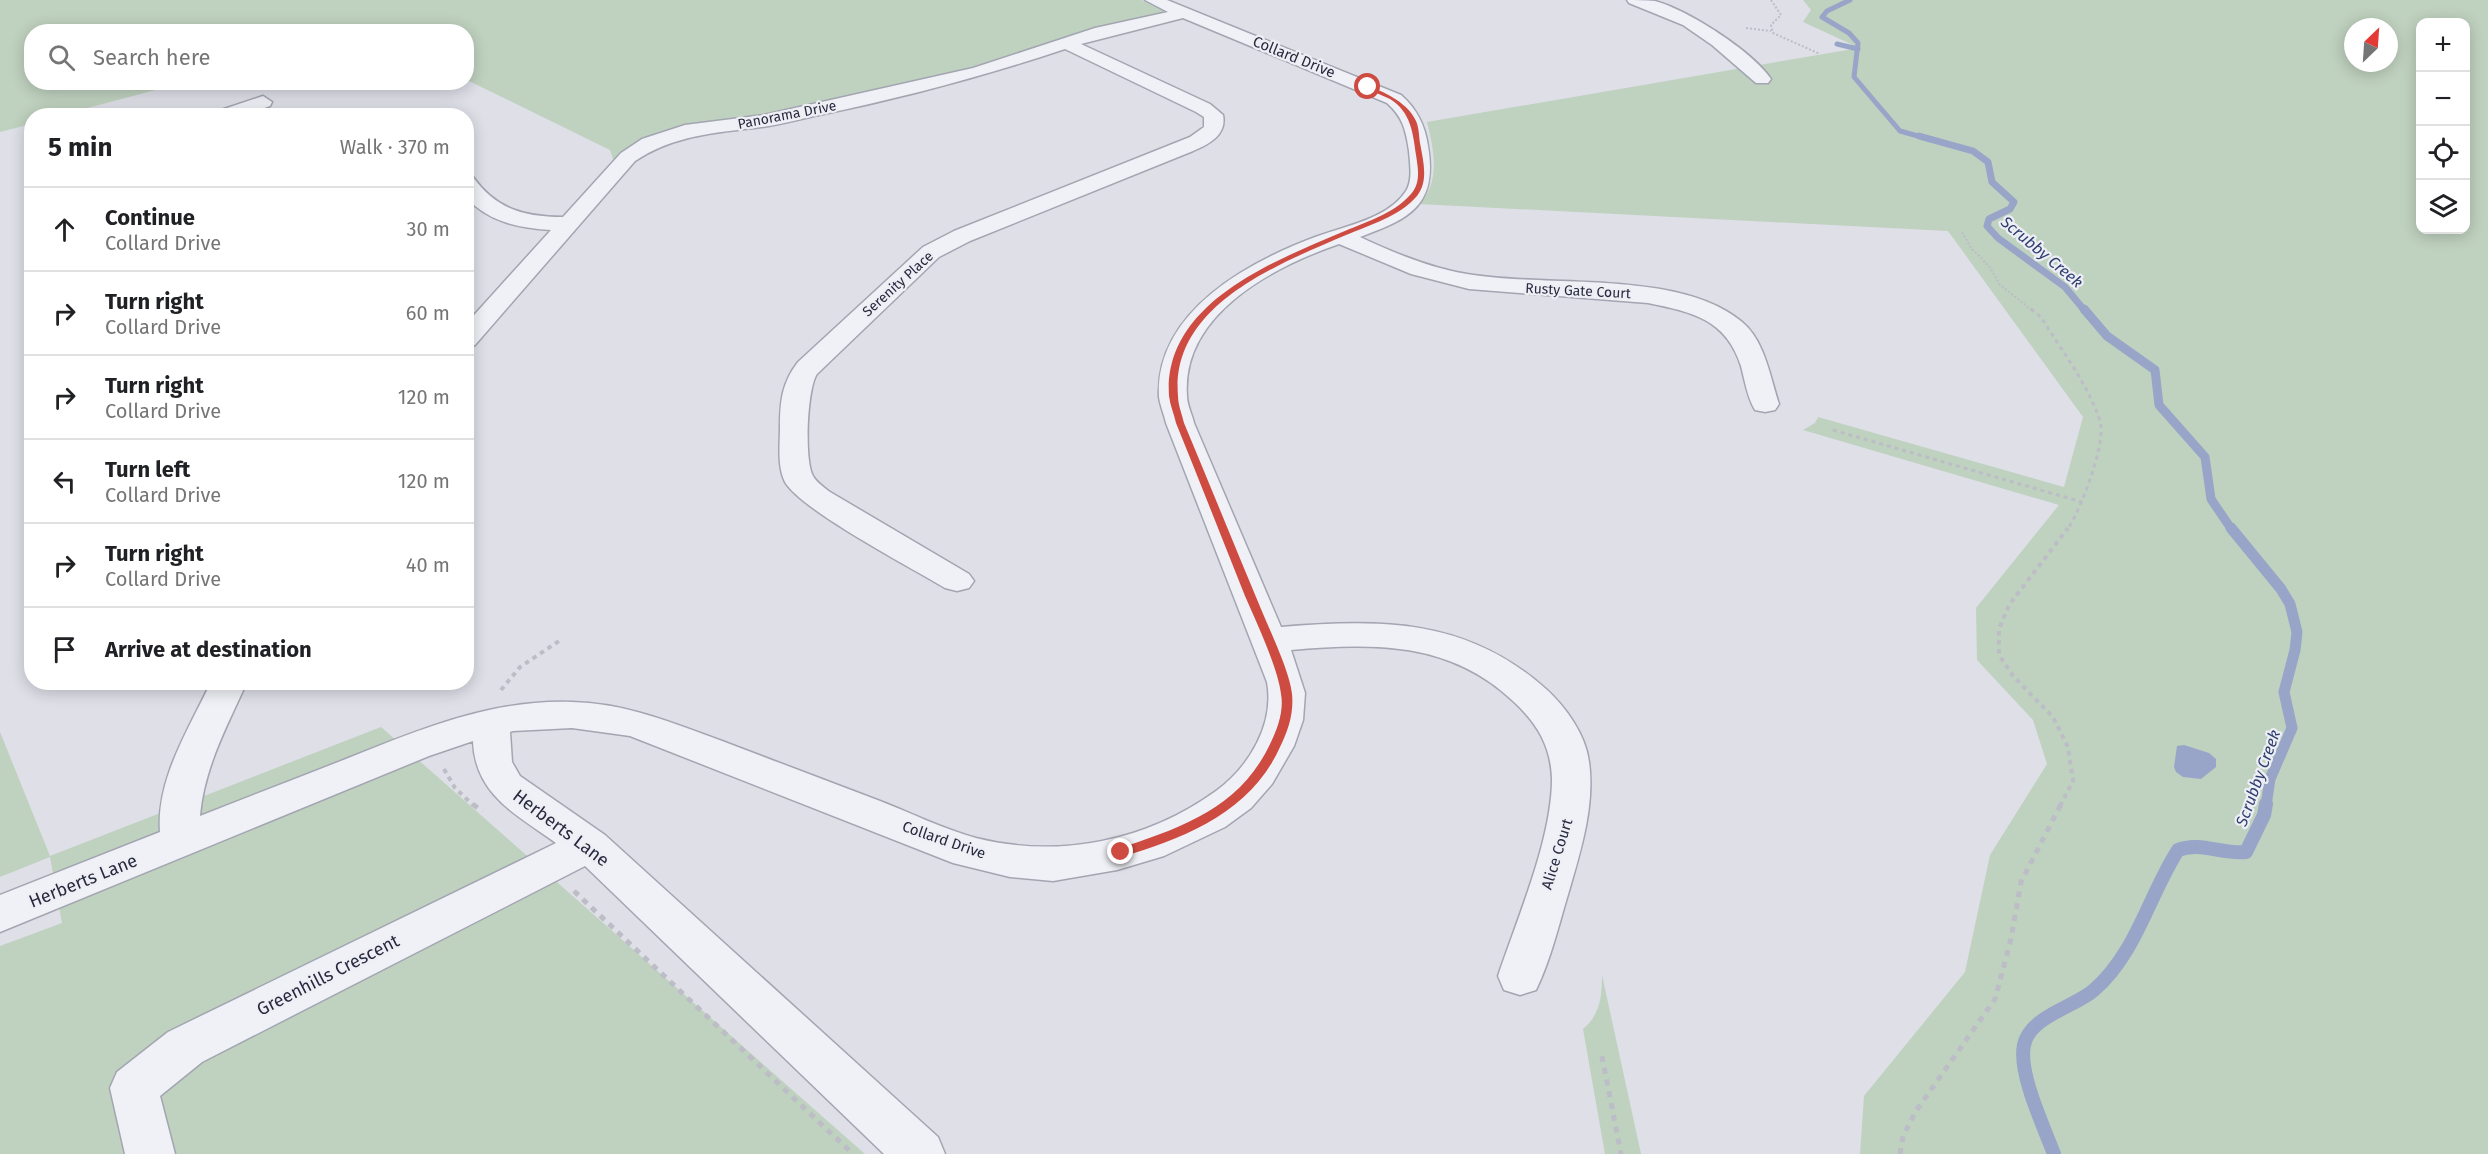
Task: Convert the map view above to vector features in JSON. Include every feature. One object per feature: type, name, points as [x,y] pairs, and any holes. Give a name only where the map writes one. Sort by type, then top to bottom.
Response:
[{"type":"street","name":"Collard Drive","points":[[491,721],[540,714],[581,713],[618,718],[652,729],[968,852],[1011,861],[1052,864],[1121,852],[1166,840],[1202,822],[1242,795],[1269,759],[1284,726],[1287,694],[1268,640],[1180,423],[1173,397],[1175,370],[1185,343],[1202,317],[1220,299],[1270,265],[1387,216],[1414,195],[1420,183],[1421,170],[1416,128],[1408,112],[1384,94],[1153,0]]},
{"type":"street","points":[[1635,0],[1668,10],[1695,24],[1762,79]]},
{"type":"street","name":"Panorama Drive","points":[[474,331],[628,157],[649,143],[669,135],[764,121],[833,106],[998,66],[1065,43],[1184,13]]},
{"type":"street","name":"Serenity Place","points":[[957,581],[819,499],[803,485],[795,466],[796,387],[807,368],[917,264],[945,244],[1185,147],[1212,132],[1216,123],[1213,115],[1203,108],[1065,43]]},
{"type":"street","points":[[245,108],[263,102]]},
{"type":"street","points":[[474,190],[483,200],[515,221],[569,224]]},
{"type":"street","name":"Rusty Gate Court","points":[[1340,236],[1415,269],[1467,281],[1531,289],[1636,294],[1692,305],[1717,316],[1733,327],[1744,340],[1765,404]]},
{"type":"street","name":"Alice Court","points":[[1268,640],[1355,632],[1405,636],[1447,646],[1489,663],[1525,689],[1553,720],[1570,760],[1569,813],[1520,976]]},
{"type":"street","points":[[181,841],[180,806],[191,768],[225,690]]},
{"type":"street","name":"Herberts Lane","points":[[0,914],[416,746],[491,721],[493,762],[507,786],[590,846],[920,1154]]},
{"type":"street","name":"Greenhills Crescent","points":[[150,1154],[135,1088],[184,1047],[546,865],[590,846]]},
{"type":"path","points":[[1771,0],[1781,15],[1771,25],[1773,33],[1820,54]]},
{"type":"path","points":[[1900,1154],[1903,1136],[1916,1111],[1995,999],[2011,939],[2021,882],[2073,781],[2068,747],[2053,717],[2013,676],[1999,655],[1999,629],[2009,605],[2075,519],[2094,469],[2101,424],[2088,394],[2041,317],[2000,285],[1989,266],[1971,248],[1962,232]]},
{"type":"path","points":[[1833,430],[2082,501]]},
{"type":"path","points":[[491,721],[492,708],[502,686],[520,667],[559,641]]},
{"type":"path","points":[[443,765],[449,781],[459,794],[485,815]]},
{"type":"path","points":[[546,865],[853,1154]]},
{"type":"path","points":[[1602,1056],[1621,1154]]},
{"type":"green space","points":[[0,0],[1141,0],[1164,11],[1160,15],[999,62],[790,112],[702,124],[614,162],[610,150],[474,83],[474,24],[24,24],[24,90],[156,90],[87,108],[24,108],[24,126],[0,132]]},
{"type":"green space","points":[[1803,0],[2488,0],[2488,1154],[1860,1154],[1864,1096],[1965,972],[1990,855],[2047,764],[2033,720],[1977,660],[1976,608],[2059,505],[1803,430],[1815,423],[1818,417],[2064,487],[2083,417],[1948,231],[1419,204],[1431,186],[1433,176],[1432,144],[1427,122],[1853,49],[1853,45],[1803,22],[1811,10]]},
{"type":"green space","points":[[381,727],[865,1154],[0,1154],[0,946],[62,923],[50,857],[0,877],[0,732],[50,856]]},
{"type":"green space","points":[[1602,975],[1641,1154],[1605,1154],[1583,1029],[1593,1018],[1599,1005]]},
{"type":"water","points":[[2184,745],[2209,753],[2216,759],[2216,767],[2201,779],[2183,777],[2176,772],[2174,767],[2177,746]]},
{"type":"waterway","name":"Scrubby Creek","points":[[1850,0],[1827,11],[1822,17],[1849,33],[1858,43],[1857,49]]},
{"type":"waterway","points":[[1837,44],[1857,49]]},
{"type":"waterway","name":"Scrubby Creek","points":[[1857,49],[1854,77],[1900,131],[1925,138]]},
{"type":"waterway","name":"Scrubby Creek","points":[[1919,136],[1973,151],[1988,162],[1992,182],[2014,202],[2010,209],[1989,219],[1987,226],[1998,238],[2065,287],[2085,311]]},
{"type":"waterway","name":"Scrubby Creek","points":[[2084,309],[2107,336],[2155,370],[2159,405],[2205,457],[2211,499],[2232,530]]},
{"type":"waterway","name":"Scrubby Creek","points":[[2231,528],[2281,589],[2290,604],[2297,632],[2295,650],[2284,692],[2292,728],[2270,779],[2266,806]]},
{"type":"waterway","name":"Scrubby Creek","points":[[2054,1154],[2028,1085],[2023,1057],[2028,1035],[2044,1019],[2094,990],[2121,959],[2178,850],[2203,847],[2229,852],[2246,852],[2264,815],[2266,804]]},
{"type":"route","points":[[1121,852],[1166,840],[1202,822],[1242,795],[1269,759],[1284,726],[1287,694],[1268,640],[1180,423],[1173,397],[1175,370],[1185,343],[1202,317],[1220,299],[1270,265],[1387,216],[1414,195],[1420,183],[1421,170],[1414,121],[1394,99],[1368,87]]}]
